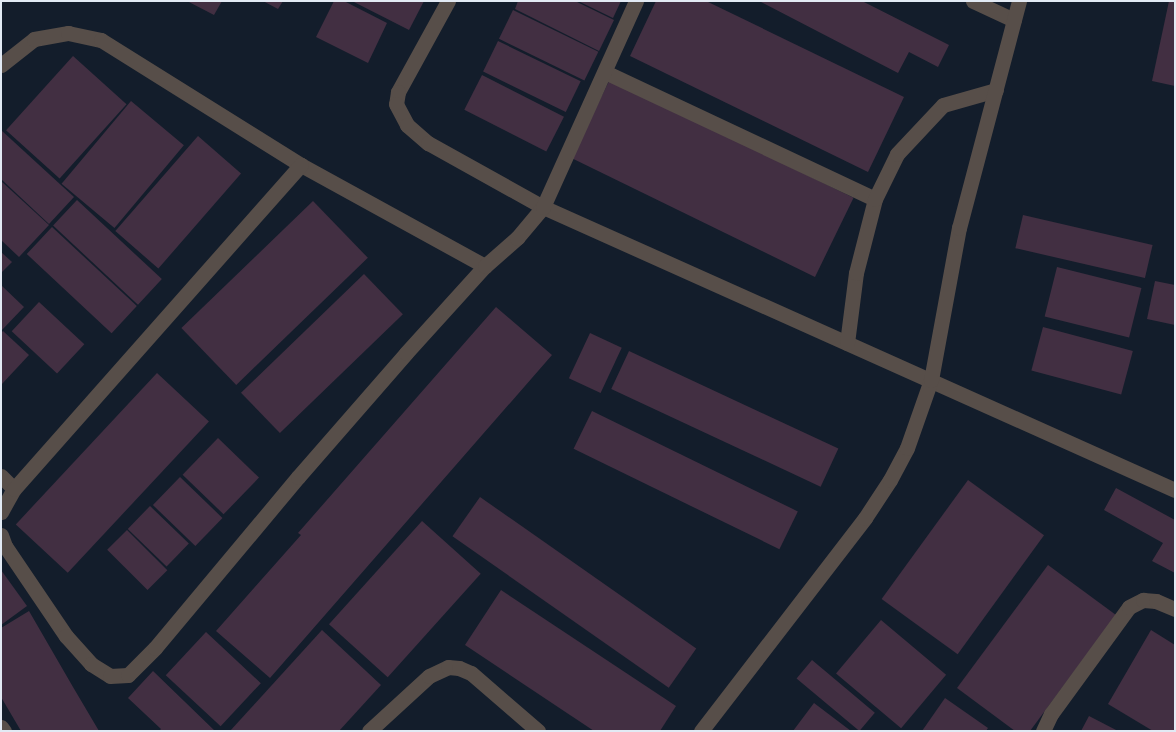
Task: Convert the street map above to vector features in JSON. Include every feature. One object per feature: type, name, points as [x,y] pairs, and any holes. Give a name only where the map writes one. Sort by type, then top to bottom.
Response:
[{"type":"street","points":[[448,1],[398,92],[396,104],[399,113],[416,135],[543,207],[1175,490]]},
{"type":"street","points":[[1,535],[5,546],[66,636],[91,664],[110,676],[128,674],[154,648],[304,470],[485,266],[517,238],[543,207],[636,1]]},
{"type":"street","points":[[974,1],[1014,20]]},
{"type":"street","points":[[701,731],[865,518],[890,480],[907,448],[931,380],[959,228],[1019,1]]},
{"type":"street","points":[[1,65],[34,39],[68,33],[101,40],[301,165],[485,266]]},
{"type":"street","points":[[605,72],[875,199]]},
{"type":"street","points":[[847,343],[856,273],[875,199],[897,154],[943,105],[996,90]]},
{"type":"street","points":[[1,512],[14,489],[301,165]]},
{"type":"street","points":[[1,476],[14,489]]},
{"type":"street","points":[[1043,731],[1050,714],[1129,607],[1143,600],[1156,601],[1175,609]]},
{"type":"street","points":[[369,731],[429,676],[448,667],[459,668],[471,673],[538,731]]},
{"type":"street","points":[[1,727],[4,731]]},
{"type":"building","points":[[187,1],[222,1],[214,15]]},
{"type":"building","points":[[263,1],[283,1],[278,9]]},
{"type":"building","points":[[334,1],[344,1],[387,23],[368,63],[316,37]]},
{"type":"building","points":[[352,1],[424,1],[409,30]]},
{"type":"building","points":[[518,1],[575,1],[614,20],[599,51],[515,9]]},
{"type":"building","points":[[578,1],[621,1],[613,18]]},
{"type":"building","points":[[656,1],[706,1],[904,97],[868,172],[630,56]]},
{"type":"building","points":[[759,1],[862,1],[949,45],[938,67],[909,52],[898,73]]},
{"type":"building","points":[[1169,1],[1175,1],[1175,86],[1152,81]]},
{"type":"building","points":[[513,10],[598,52],[584,80],[499,39]]},
{"type":"building","points":[[498,41],[581,81],[566,112],[483,72]]},
{"type":"building","points":[[73,56],[127,104],[60,178],[6,130]]},
{"type":"building","points":[[482,75],[564,117],[546,152],[464,110]]},
{"type":"building","points":[[610,79],[854,198],[815,277],[571,158]]},
{"type":"building","points":[[131,101],[184,145],[114,228],[62,184]]},
{"type":"building","points":[[1,130],[74,197],[49,224],[1,179]]},
{"type":"building","points":[[198,136],[241,173],[158,268],[115,231]]},
{"type":"building","points":[[1,181],[49,225],[19,257],[1,240]]},
{"type":"building","points":[[77,200],[162,279],[138,305],[53,226]]},
{"type":"building","points":[[313,201],[368,258],[236,385],[181,328]]},
{"type":"building","points":[[1023,215],[1153,245],[1145,278],[1015,248]]},
{"type":"building","points":[[52,227],[137,306],[112,333],[27,254]]},
{"type":"building","points":[[1,252],[12,262],[1,273]]},
{"type":"building","points":[[1057,267],[1141,288],[1129,338],[1045,316]]},
{"type":"building","points":[[364,274],[403,314],[280,433],[241,393]]},
{"type":"building","points":[[1155,281],[1175,285],[1175,325],[1147,319]]},
{"type":"building","points":[[1,285],[24,307],[1,331]]},
{"type":"building","points":[[39,302],[84,344],[57,374],[12,331]]},
{"type":"building","points":[[496,307],[552,355],[270,678],[216,631],[301,535],[298,533]]},
{"type":"building","points":[[1043,327],[1133,351],[1121,395],[1031,370]]},
{"type":"building","points":[[3,331],[29,355],[1,385],[1,333]]},
{"type":"building","points":[[590,333],[622,348],[601,393],[569,378]]},
{"type":"building","points":[[629,351],[838,449],[821,487],[611,389]]},
{"type":"building","points":[[157,373],[209,421],[68,573],[16,524]]},
{"type":"building","points":[[592,411],[798,511],[779,549],[574,449]]},
{"type":"building","points":[[218,438],[259,478],[224,514],[183,475]]},
{"type":"building","points":[[180,477],[222,518],[195,546],[153,505]]},
{"type":"building","points":[[968,480],[1044,535],[958,654],[882,599]]},
{"type":"building","points":[[1116,488],[1175,520],[1175,573],[1152,561],[1163,543],[1104,510]]},
{"type":"building","points":[[480,497],[696,648],[669,688],[452,536]]},
{"type":"building","points":[[150,506],[189,544],[167,567],[128,529]]},
{"type":"building","points":[[422,521],[481,574],[388,677],[329,624]]},
{"type":"building","points":[[127,530],[167,570],[148,590],[107,550]]},
{"type":"building","points":[[1048,565],[1116,615],[1030,731],[1015,731],[957,688]]},
{"type":"building","points":[[1,570],[27,606],[1,625]]},
{"type":"building","points":[[501,590],[676,706],[660,731],[594,731],[465,645]]},
{"type":"building","points":[[29,611],[99,731],[21,731],[1,697],[1,628]]},
{"type":"building","points":[[881,620],[946,675],[901,728],[836,674]]},
{"type":"building","points":[[322,630],[381,685],[339,731],[230,731]]},
{"type":"building","points":[[1151,630],[1175,645],[1175,731],[1153,731],[1108,704]]},
{"type":"building","points":[[206,632],[261,683],[221,726],[166,675]]},
{"type":"building","points":[[812,660],[875,713],[859,731],[797,678]]},
{"type":"building","points":[[153,671],[215,731],[159,731],[161,729],[128,698]]},
{"type":"building","points":[[945,698],[988,728],[986,731],[922,731]]},
{"type":"building","points":[[814,703],[851,731],[793,731]]},
{"type":"building","points":[[1089,716],[1118,731],[1081,731]]}]
